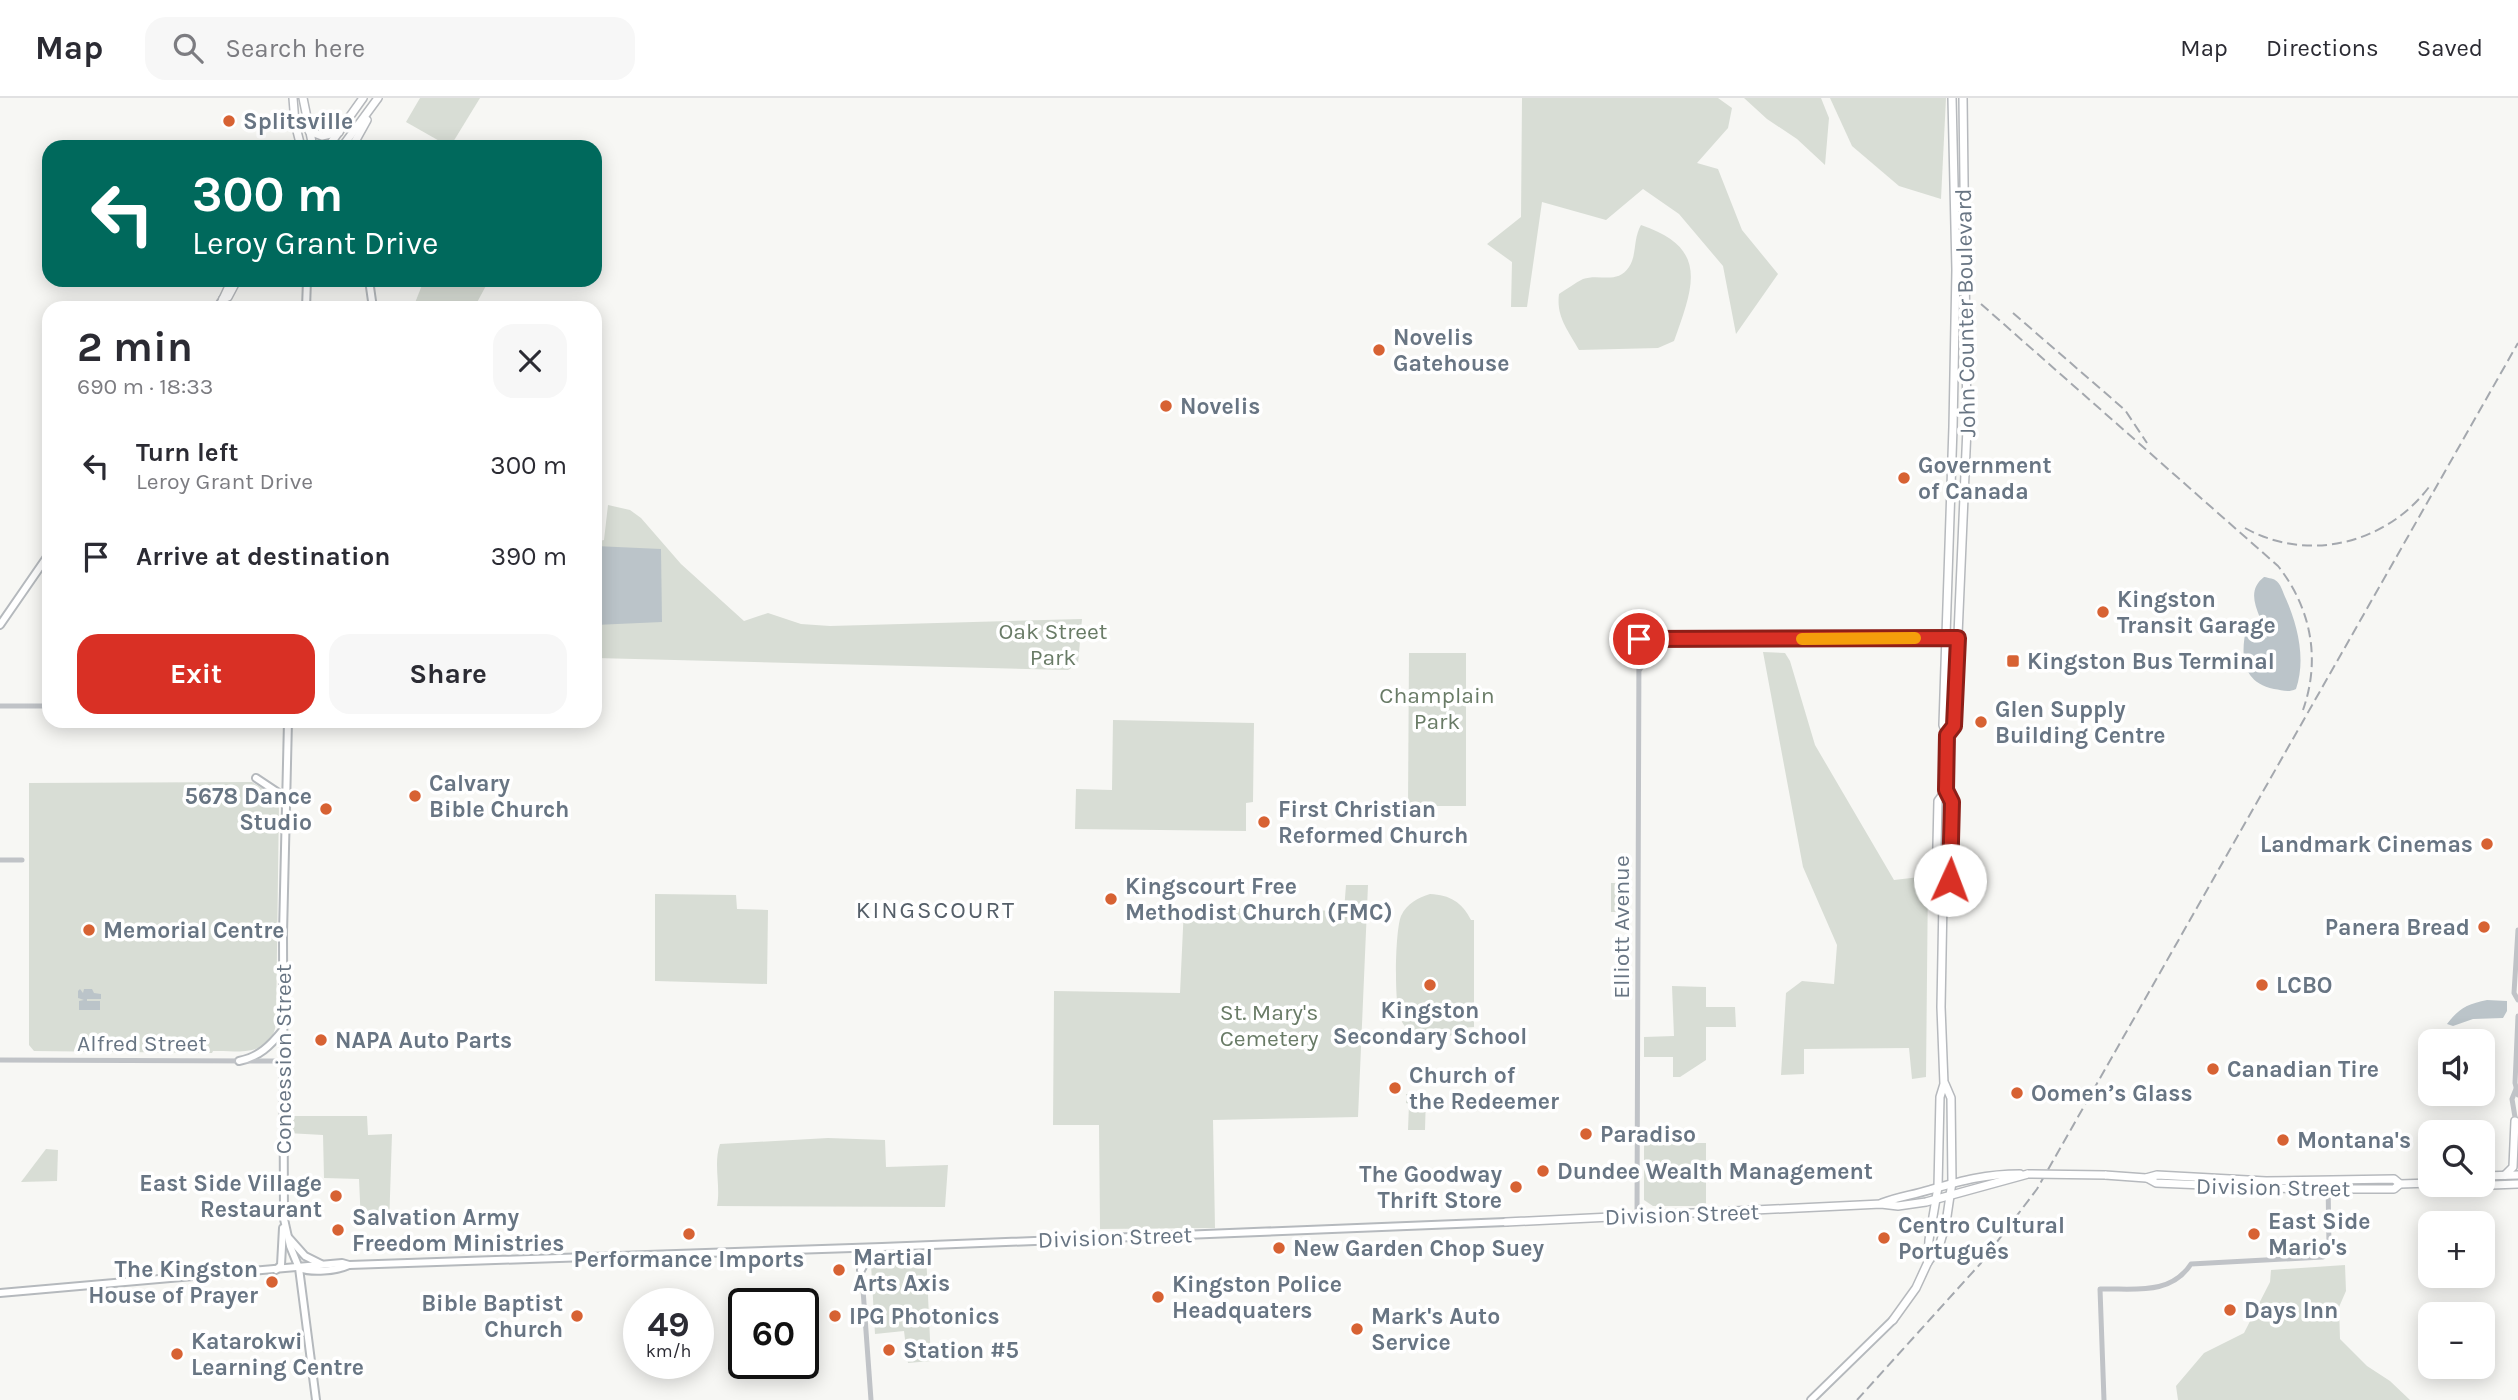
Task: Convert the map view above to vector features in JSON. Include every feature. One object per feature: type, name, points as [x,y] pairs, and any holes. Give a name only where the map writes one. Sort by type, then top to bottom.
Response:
[{"type":"main road","points":[[293,98],[295,140]]},
{"type":"main road","points":[[303,98],[311,140]]},
{"type":"main road","points":[[333,140],[363,98]]},
{"type":"main road","points":[[347,140],[378,98]]},
{"type":"main road","points":[[356,140],[378,98]]},
{"type":"main road","name":"John Counter Boulevard","points":[[1944,1084],[1941,1007],[1943,900],[1949,890],[1952,802],[1946,790],[1947,735],[1943,725],[1954,427],[1956,270],[1952,98]]},
{"type":"main road","name":"John Counter Boulevard","points":[[1947,735],[1954,726],[1967,428],[1963,98]]},
{"type":"main road","points":[[295,123],[299,140]]},
{"type":"main road","points":[[309,131],[322,136],[339,132]]},
{"type":"main road","points":[[223,299],[229,287]]},
{"type":"main road","points":[[0,625],[42,564]]},
{"type":"main road","name":"Concession Street","points":[[290,728],[283,1030],[284,1219],[299,1268],[316,1400]]},
{"type":"main road","points":[[256,778],[280,794],[286,808]]},
{"type":"main road","name":"John Counter Boulevard","points":[[1943,900],[1936,889],[1938,801],[1946,790]]},
{"type":"main road","points":[[239,1061],[252,1059],[263,1052],[283,1030]]},
{"type":"main road","points":[[1811,1400],[1893,1320],[1916,1288],[1928,1262],[1939,1247],[1952,1182],[1951,1098],[1944,1084]]},
{"type":"main road","points":[[1928,1262],[1929,1240],[1937,1199],[1940,1097],[1944,1084]]},
{"type":"main road","points":[[2504,1175],[2513,1167],[2517,1125]]},
{"type":"main road","name":"Division Street","points":[[1881,1203],[1952,1182],[1993,1174],[2146,1178],[2157,1175],[2266,1181],[2394,1179],[2400,1184]]},
{"type":"main road","name":"Division Street","points":[[299,1268],[322,1264],[860,1248],[1506,1222],[1881,1203],[1898,1206],[1937,1199],[2028,1174]]},
{"type":"main road","points":[[2495,1175],[2518,1175]]},
{"type":"main road","name":"Division Street","points":[[2146,1178],[2156,1183],[2188,1186],[2328,1189],[2394,1189],[2400,1184],[2418,1183]]},
{"type":"main road","points":[[2495,1185],[2518,1184]]},
{"type":"main road","points":[[276,1270],[281,1265],[284,1219]]},
{"type":"main road","points":[[288,1237],[305,1256],[322,1264]]},
{"type":"main road","points":[[861,1270],[871,1252],[882,1247]]},
{"type":"main road","name":"Division Street","points":[[0,1293],[299,1268],[342,1269],[349,1265]]},
{"type":"street","points":[[1628,639],[1958,638]]},
{"type":"street","name":"Elliott Avenue","points":[[1637,1215],[1639,639]]},
{"type":"street","points":[[1639,671],[1658,647],[1682,639]]},
{"type":"street","points":[[0,706],[42,706]]},
{"type":"street","points":[[0,860],[22,860]]},
{"type":"street","points":[[2518,930],[2514,993],[2518,1000]]},
{"type":"street","points":[[2517,1125],[2512,1100],[2517,1092],[2518,1016]]},
{"type":"street","name":"Alfred Street","points":[[0,1060],[283,1061]]},
{"type":"street","points":[[2104,1400],[2100,1289],[2168,1286],[2186,1273],[2191,1265],[2323,1257],[2329,1246],[2328,1180]]},
{"type":"street","points":[[860,1248],[871,1400]]},
{"type":"green space","points":[[420,98],[480,98],[454,140],[438,140],[406,122]]},
{"type":"green space","points":[[1522,98],[1718,98],[1732,108],[1728,128],[1697,163],[1718,169],[1742,230],[1778,274],[1736,334],[1723,266],[1679,214],[1643,189],[1606,220],[1542,202],[1527,307],[1511,307],[1512,262],[1487,244],[1521,217]]},
{"type":"green space","points":[[1744,98],[1821,98],[1829,118],[1825,165],[1797,139],[1767,119]]},
{"type":"green space","points":[[1830,98],[1946,98],[1941,199],[1899,186],[1852,146]]},
{"type":"green space","points":[[1641,225],[1663,234],[1678,245],[1687,257],[1690,286],[1674,341],[1658,348],[1579,350],[1561,317],[1559,294],[1583,279],[1619,276],[1624,272],[1631,262]]},
{"type":"green space","points":[[421,287],[485,287],[478,301],[416,301]]},
{"type":"green space","name":"Oak Street Park","points":[[608,505],[630,510],[641,518],[681,564],[744,621],[768,613],[801,624],[830,626],[1082,619],[1078,664],[1068,670],[602,658],[604,540]]},
{"type":"green space","points":[[1763,652],[1785,653],[1790,661],[1815,745],[1894,880],[1928,876],[1926,1077],[1912,1079],[1909,1048],[1804,1049],[1804,1074],[1781,1075],[1786,993],[1802,981],[1834,984],[1837,945],[1803,867]]},
{"type":"green space","name":"Champlain Park","points":[[1409,653],[1466,653],[1466,806],[1408,806]]},
{"type":"green space","points":[[1113,720],[1254,723],[1253,802],[1246,803],[1246,831],[1075,829],[1076,789],[1112,790]]},
{"type":"green space","name":"Memorial Centre","points":[[252,782],[278,798],[279,802],[276,1023],[268,1042],[253,1050],[212,1053],[34,1051],[29,1045],[29,783]]},
{"type":"green space","points":[[1611,883],[1619,883],[1619,912],[1611,912]]},
{"type":"green space","name":"St. Mary's Cemetery","points":[[1346,885],[1368,885],[1358,1117],[1213,1120],[1215,1228],[1100,1229],[1099,1125],[1053,1125],[1054,991],[1180,993],[1184,907],[1344,911]]},
{"type":"green space","points":[[655,894],[736,895],[737,909],[768,910],[767,984],[655,981]]},
{"type":"green space","points":[[1430,894],[1455,901],[1464,908],[1471,920],[1474,920],[1474,1027],[1436,1040],[1419,1037],[1403,1024],[1398,1010],[1396,983],[1397,936],[1401,916],[1413,902]]},
{"type":"green space","points":[[1672,986],[1706,987],[1706,1007],[1735,1007],[1736,1027],[1706,1027],[1706,1060],[1680,1077],[1673,1077],[1673,1057],[1644,1057],[1644,1037],[1674,1036]]},
{"type":"green space","points":[[1406,1094],[1426,1094],[1425,1130],[1408,1130],[1409,1104],[1406,1103]]},
{"type":"green space","points":[[288,1116],[367,1116],[368,1135],[392,1134],[389,1227],[361,1224],[359,1179],[324,1178],[323,1135],[287,1133]]},
{"type":"green space","points":[[828,1138],[885,1140],[886,1167],[948,1165],[945,1207],[717,1206],[717,1159],[720,1144]]},
{"type":"green space","points":[[1644,1143],[1706,1143],[1706,1206],[1653,1206],[1644,1200]]},
{"type":"green space","points":[[46,1149],[58,1150],[57,1181],[21,1182]]},
{"type":"green space","points":[[926,1252],[931,1361],[908,1363],[904,1331],[875,1334],[871,1264],[889,1254]]},
{"type":"green space","points":[[2345,1265],[2346,1291],[2339,1307],[2340,1339],[2367,1366],[2390,1381],[2410,1400],[2178,1400],[2176,1386],[2204,1353],[2244,1333],[2270,1282],[2271,1270]]},
{"type":"shaded area","points":[[602,546],[661,549],[662,622],[602,625]]},
{"type":"shaded area","points":[[2264,577],[2277,581],[2280,586],[2297,632],[2300,666],[2296,689],[2293,690],[2274,689],[2263,685],[2249,673],[2246,665],[2244,646],[2247,625],[2251,625],[2267,638],[2254,598],[2258,584]]},
{"type":"shaded area","points":[[80,989],[83,993],[84,989],[92,989],[94,993],[101,994],[101,999],[87,999],[100,1001],[100,1010],[79,1010],[79,1001],[84,1000],[78,998]]},
{"type":"shaded area","points":[[2487,1000],[2507,1001],[2507,1011],[2503,1018],[2473,1019],[2453,1026],[2447,1024],[2464,1007]]},
{"type":"railway","points":[[1981,304],[2278,566],[2298,599],[2310,635],[2311,672],[2303,710]]},
{"type":"railway","points":[[2013,313],[2125,410],[2147,443]]},
{"type":"railway","points":[[1857,1400],[1981,1263],[2037,1189],[2518,343]]},
{"type":"railway","points":[[2245,528],[2269,539],[2294,544],[2344,542],[2391,522],[2411,507],[2429,487]]},
{"type":"slow traffic","points":[[1802,639],[1915,638]]},
{"type":"place","name":"Splitsville","points":[[229,121]]},
{"type":"place","name":"Novelis Gatehouse","points":[[1379,350]]},
{"type":"place","name":"Novelis","points":[[1166,406]]},
{"type":"place","name":"Government of Canada","points":[[1904,478]]},
{"type":"place","name":"Kingston Transit Garage","points":[[2103,612]]},
{"type":"place","name":"Kingston Bus Terminal","points":[[2013,661]]},
{"type":"place","name":"Glen Supply Building Centre","points":[[1981,722]]},
{"type":"place","name":"Calvary Bible Church","points":[[415,796]]},
{"type":"place","name":"5678 Dance Studio","points":[[326,809]]},
{"type":"place","name":"First Christian Reformed Church","points":[[1264,822]]},
{"type":"place","name":"Landmark Cinemas","points":[[2487,844]]},
{"type":"place","name":"Kingscourt Free Methodist Church (FMC)","points":[[1111,899]]},
{"type":"place","name":"Panera Bread","points":[[2484,927]]},
{"type":"place","name":"Memorial Centre","points":[[89,930]]},
{"type":"place","name":"Kingston Secondary School","points":[[1430,985]]},
{"type":"place","name":"LCBO","points":[[2262,985]]},
{"type":"place","name":"NAPA Auto Parts","points":[[321,1040]]},
{"type":"place","name":"Canadian Tire","points":[[2213,1069]]},
{"type":"place","name":"Church of the Redeemer","points":[[1395,1088]]},
{"type":"place","name":"Oomen’s Glass","points":[[2017,1093]]},
{"type":"place","name":"Paradiso","points":[[1586,1134]]},
{"type":"place","name":"Montana's","points":[[2283,1140]]},
{"type":"place","name":"Dundee Wealth Management","points":[[1543,1171]]},
{"type":"place","name":"The Goodway Thrift Store","points":[[1516,1187]]},
{"type":"place","name":"East Side Village Restaurant","points":[[336,1196]]},
{"type":"place","name":"Salvation Army Freedom Ministries","points":[[338,1230]]},
{"type":"place","name":"Performance Imports","points":[[689,1234]]},
{"type":"place","name":"East Side Mario's","points":[[2254,1234]]},
{"type":"place","name":"Centro Cultural Português","points":[[1884,1238]]},
{"type":"place","name":"New Garden Chop Suey","points":[[1279,1248]]},
{"type":"place","name":"Martial Arts Axis","points":[[839,1270]]},
{"type":"place","name":"The Kingston House of Prayer","points":[[272,1282]]},
{"type":"place","name":"Kingston Police Headquaters","points":[[1158,1297]]},
{"type":"place","name":"Days Inn","points":[[2230,1310]]},
{"type":"place","name":"Bible Baptist Church","points":[[577,1316]]},
{"type":"place","name":"IPG Photonics","points":[[835,1316]]},
{"type":"place","name":"Mark's Auto Service","points":[[1357,1329]]},
{"type":"place","name":"Station #5","points":[[889,1350]]},
{"type":"place","name":"Katarokwi Learning Centre","points":[[177,1354]]},
{"type":"district","name":"KINGSCOURT","points":[[936,910]]},
{"type":"route","points":[[1639,639],[1958,638],[1954,726],[1947,735],[1946,790],[1952,802],[1950,880]]}]
